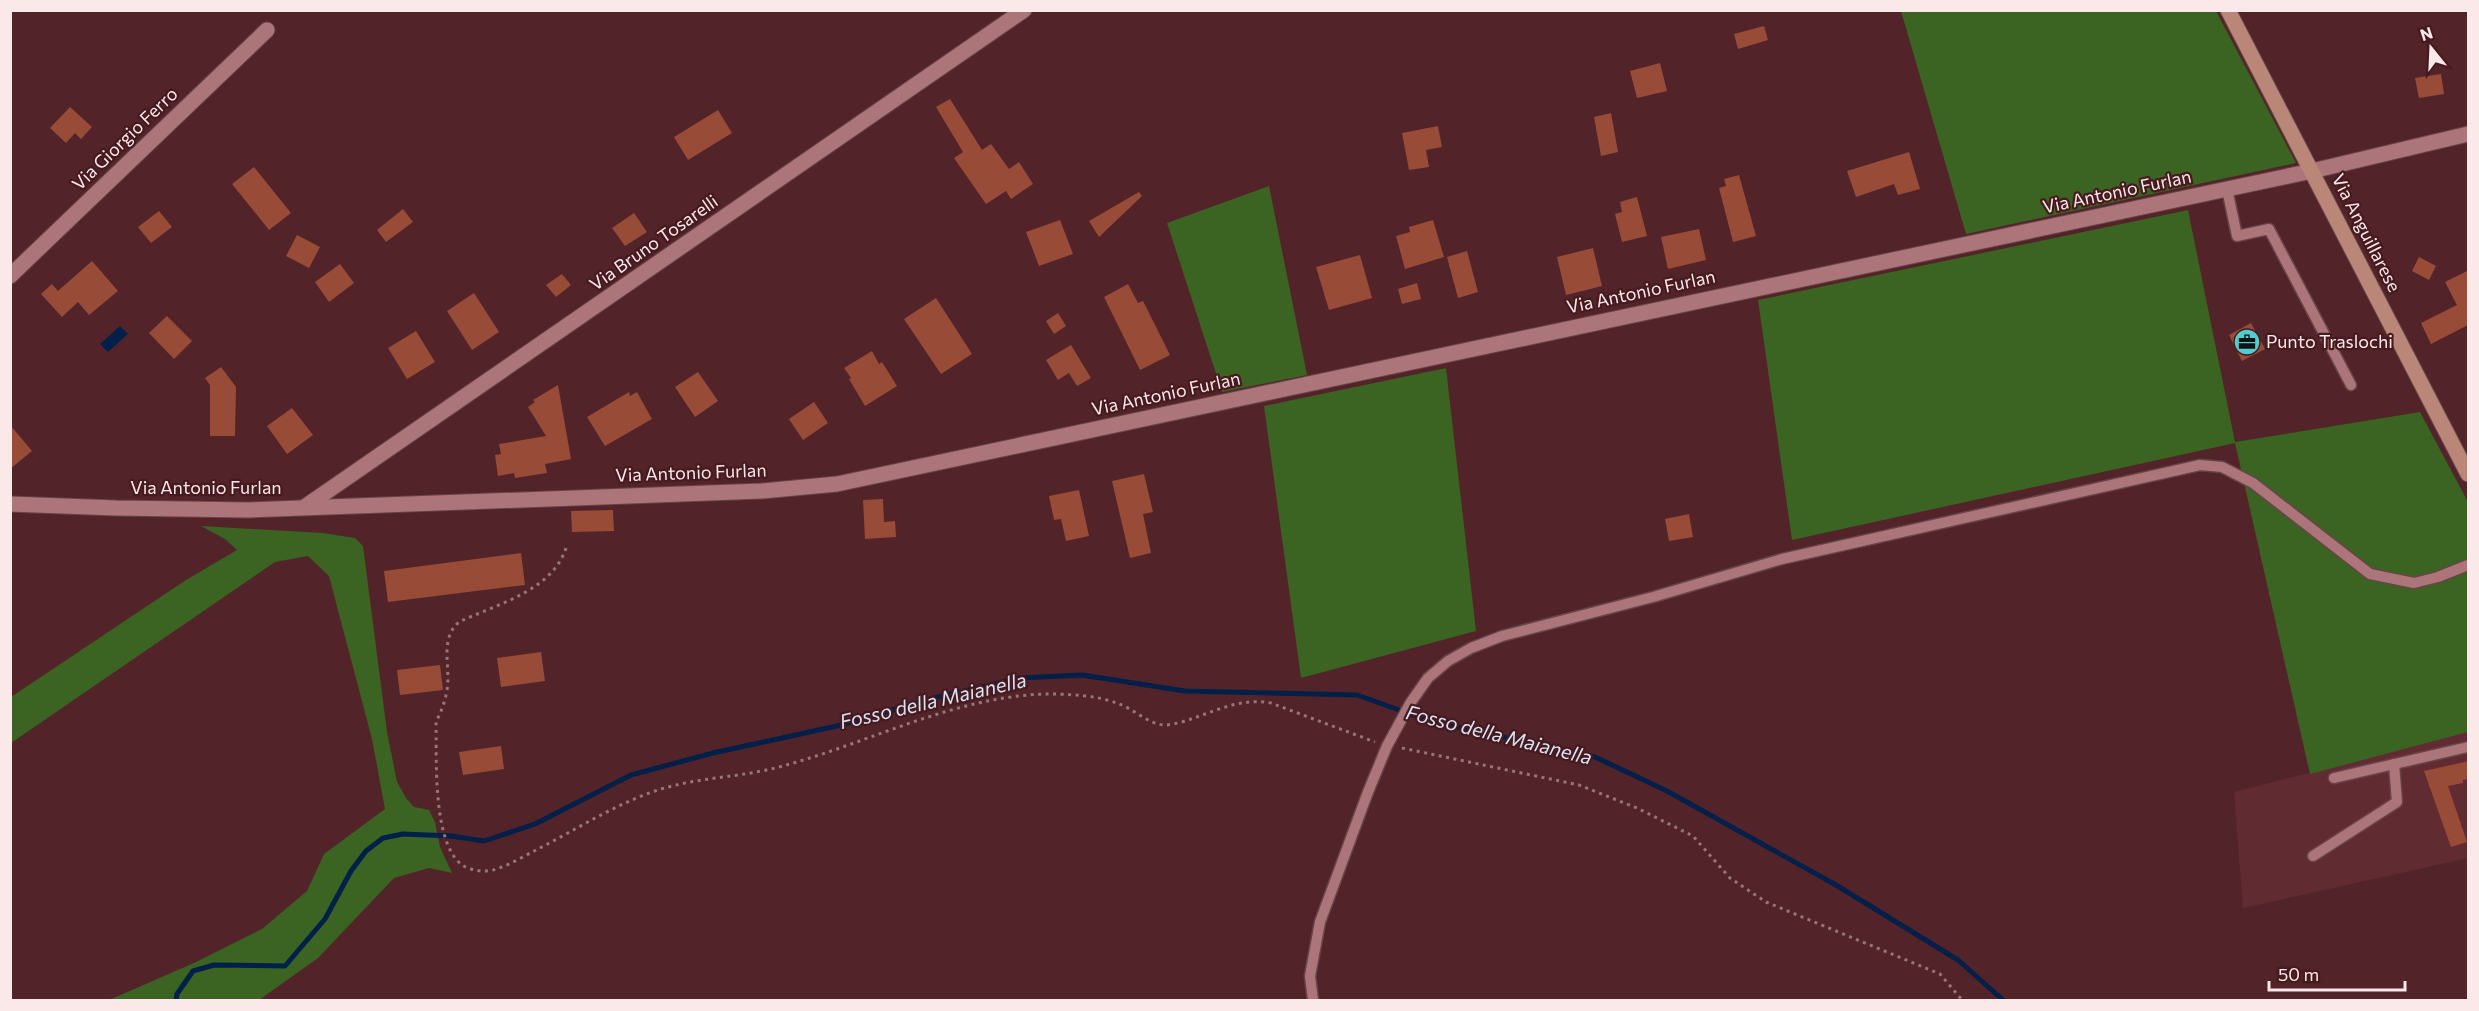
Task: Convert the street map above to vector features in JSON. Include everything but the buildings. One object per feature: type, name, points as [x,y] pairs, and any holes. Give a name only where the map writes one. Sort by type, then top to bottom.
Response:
[{"type":"main road","name":"Via Anguillarese","points":[[2228,10],[2469,474]]},
{"type":"street","name":"Via Bruno Tosarelli","points":[[306,506],[1024,10]]},
{"type":"street","name":"Via Giorgio Ferro","points":[[10,276],[267,30]]},
{"type":"street","name":"Via Antonio Furlan","points":[[10,504],[249,510],[306,506],[762,491],[837,484],[2312,171],[2469,134]]},
{"type":"lane","points":[[2227,189],[2237,236],[2269,229],[2351,385]]},
{"type":"lane","points":[[1313,1000],[1310,976],[1320,922],[1368,792],[1397,726],[1428,678],[1448,661],[1471,648],[1502,636],[1653,597],[1782,559],[2200,465],[2222,467],[2253,483],[2370,574],[2414,583],[2469,565]]},
{"type":"lane","points":[[2334,778],[2469,747]]},
{"type":"lane","points":[[2313,856],[2397,802],[2394,764]]},
{"type":"path","points":[[566,548],[561,562],[537,586],[459,622],[452,628],[448,638],[447,688],[443,708],[436,722],[440,823],[446,844],[453,857],[465,867],[480,872],[503,867],[600,815],[660,789],[679,783],[777,768],[984,701],[1044,694],[1074,695],[1117,703],[1151,721],[1164,725],[1181,723],[1255,700],[1281,706],[1387,746],[1425,752],[1579,786],[1637,808],[1693,836],[1730,878],[1766,902],[1940,974],[1962,1000]]},
{"type":"shaded area","points":[[2468,732],[2468,858],[2243,908],[2234,792]]},
{"type":"green space","points":[[1901,11],[2216,11],[2296,163],[1966,234]]},
{"type":"green space","points":[[1269,186],[1307,375],[1222,392],[1167,223]]},
{"type":"green space","points":[[2188,210],[2235,442],[2420,412],[2468,502],[2468,732],[2310,774],[2235,443],[1792,540],[1758,300]]},
{"type":"green space","points":[[1446,368],[1476,631],[1301,678],[1264,406]]},
{"type":"green space","points":[[201,526],[323,533],[355,538],[363,546],[387,732],[397,782],[414,807],[429,810],[435,822],[440,847],[452,873],[429,868],[394,878],[318,958],[259,1000],[109,1000],[194,963],[262,929],[307,891],[324,854],[385,809],[372,739],[329,576],[308,556],[275,562],[11,743],[11,697],[186,580],[237,550],[225,539]]},
{"type":"water","points":[[120,326],[128,334],[108,352],[100,344]]},
{"type":"waterway","name":"Fosso della Maianella","points":[[176,1000],[177,994],[193,971],[214,965],[285,966],[325,919],[351,871],[366,851],[383,838],[403,834],[451,836],[484,841],[535,824],[631,775],[713,753],[837,726],[938,697],[1020,678],[1082,675],[1185,691],[1357,695],[1430,721],[1595,757],[1667,791],[1836,885],[1958,960],[2003,1000]]},
{"type":"place","name":"Punto Traslochi","points":[[2247,342]]}]
